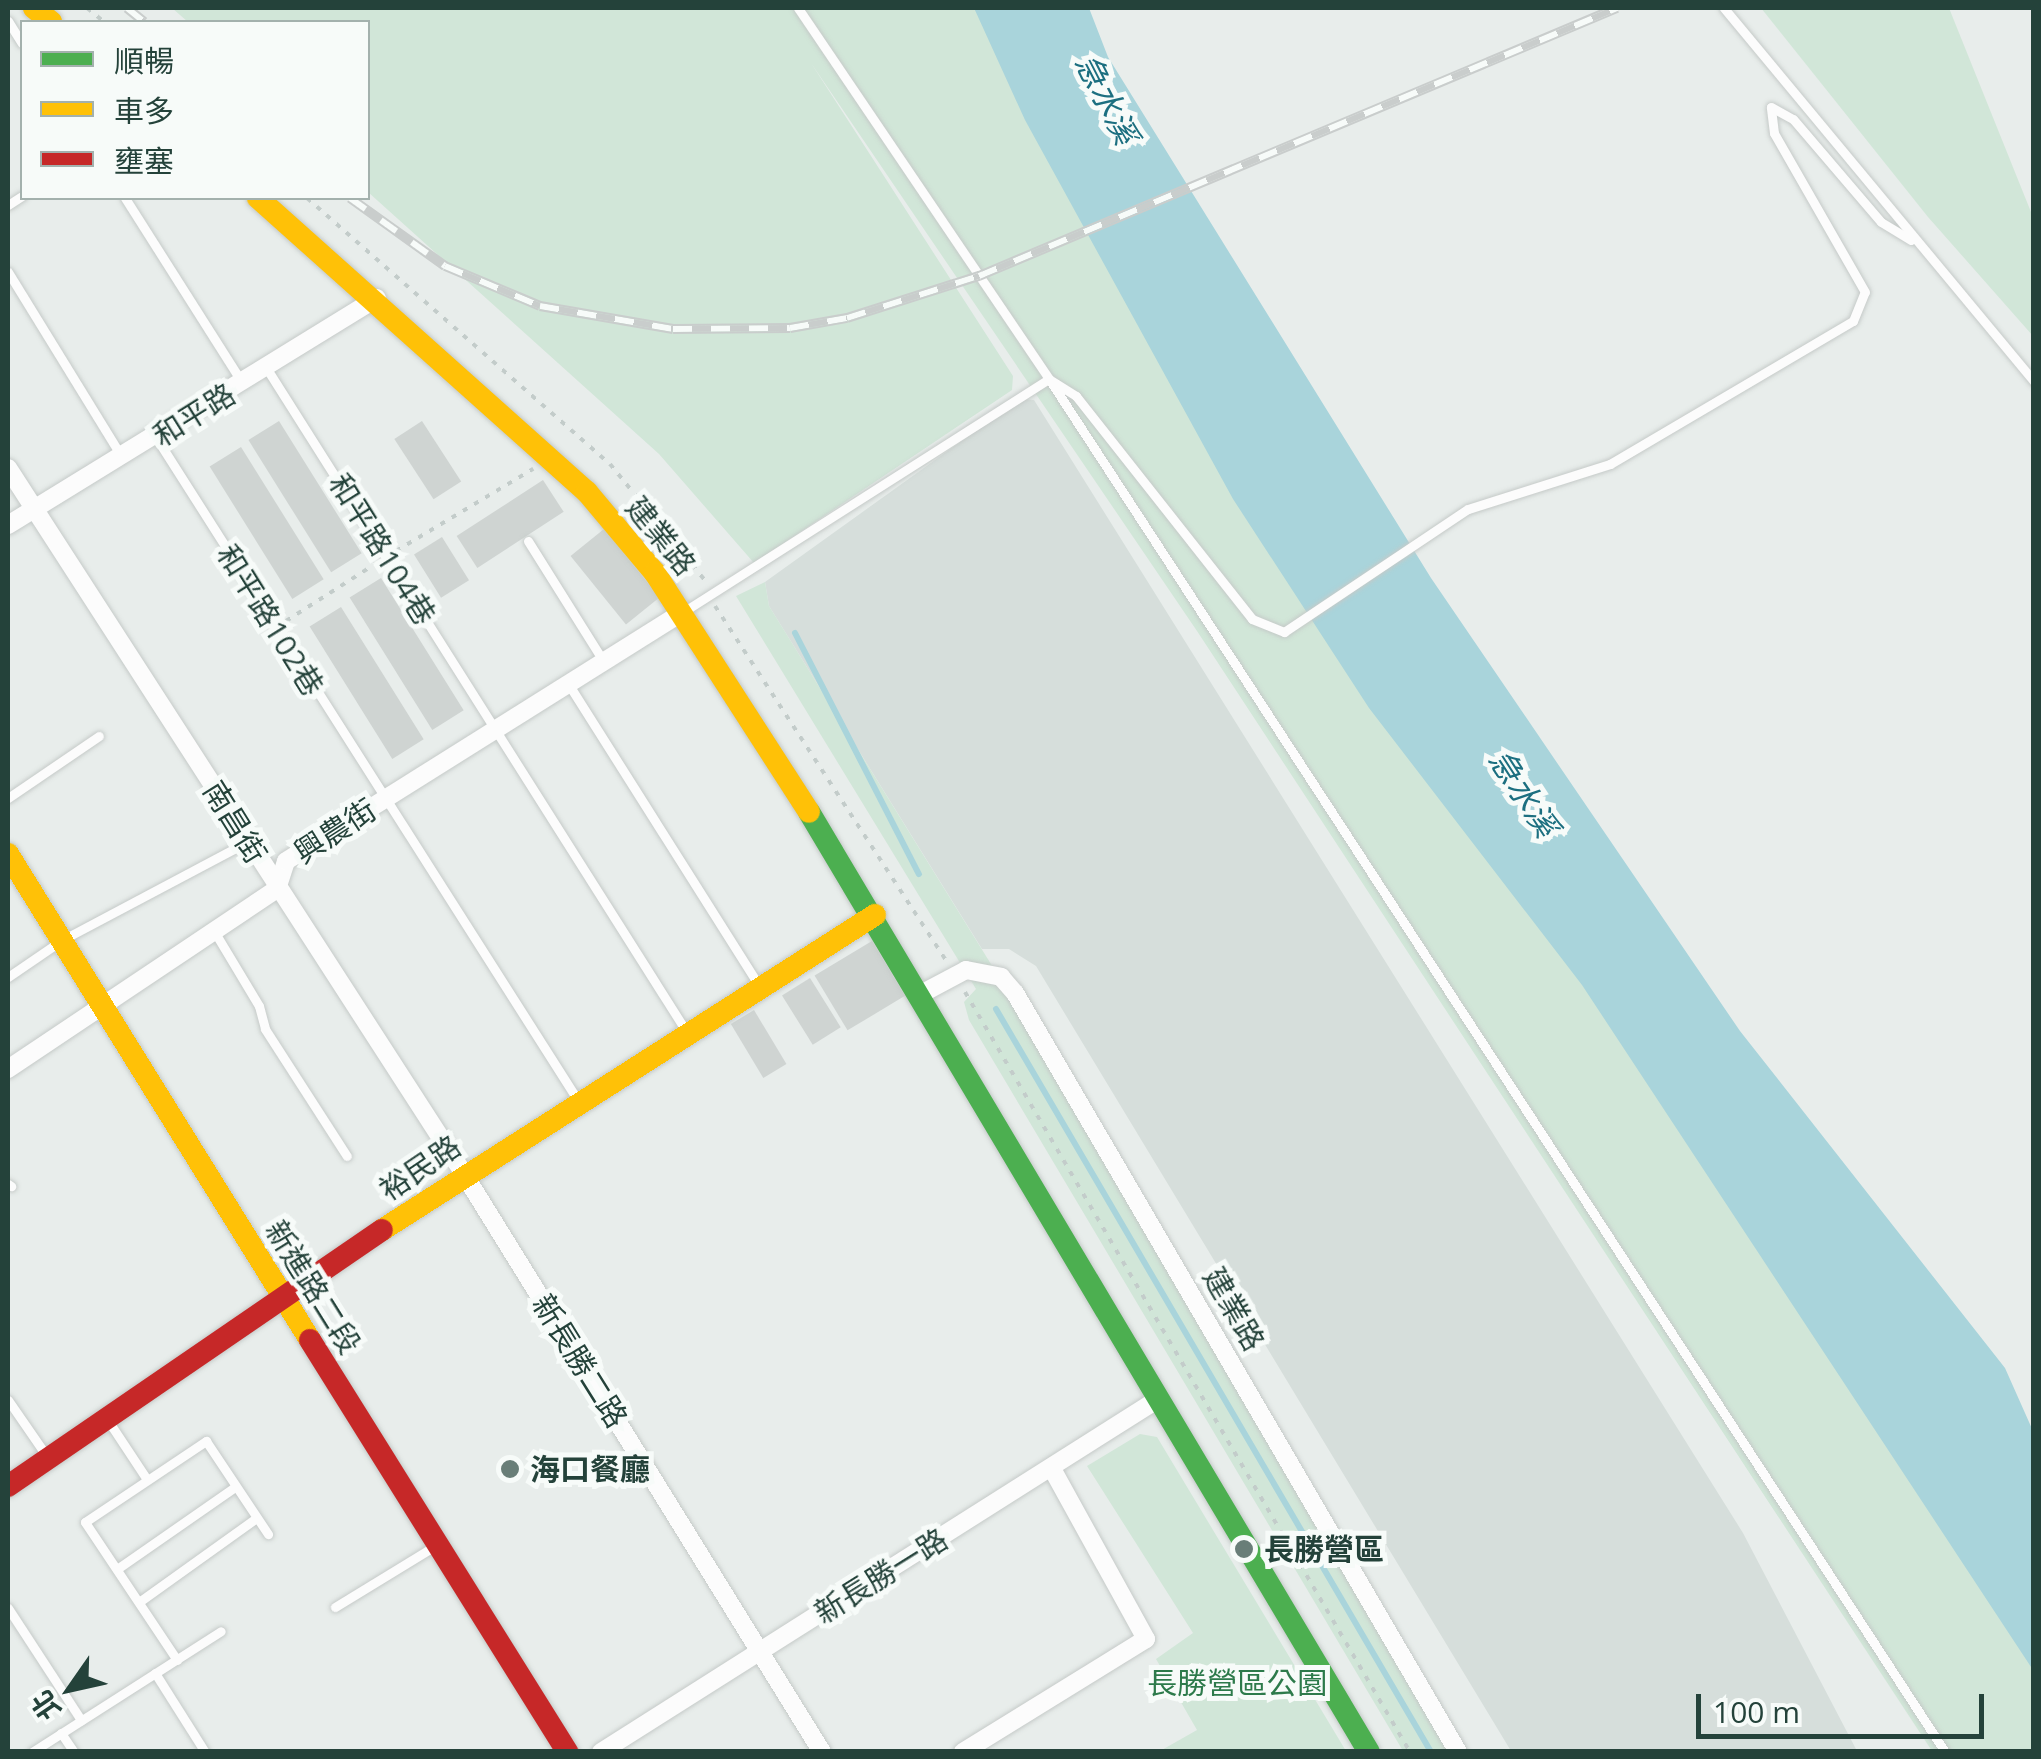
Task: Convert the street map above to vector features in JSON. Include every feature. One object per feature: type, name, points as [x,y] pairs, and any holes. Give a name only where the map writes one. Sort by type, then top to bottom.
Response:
[{"type":"street","name":"建業路","points":[[260,200],[376,298],[550,458],[622,532],[682,612],[875,915],[1369,1752]]},
{"type":"street","name":"和平路","points":[[8,526],[36,505],[124,459],[376,298]]},
{"type":"street","name":"南昌街","points":[[8,468],[36,505],[277,889],[464,1174]]},
{"type":"street","name":"興農街","points":[[8,1069],[277,889],[286,861],[682,612]]},
{"type":"street","name":"新進路二段","points":[[8,854],[567,1752]]},
{"type":"street","name":"裕民路","points":[[8,1486],[464,1174],[875,915]]},
{"type":"street","name":"建業路","points":[[955,974],[989,972],[1015,993],[1458,1752]]},
{"type":"street","points":[[919,995],[955,974]]},
{"type":"street","name":"新長勝二路","points":[[464,1174],[822,1752]]},
{"type":"street","name":"新長勝一路","points":[[602,1752],[1158,1399]]},
{"type":"street","points":[[963,1752],[1146,1638],[1052,1469]]},
{"type":"lane","points":[[798,8],[1048,378],[1945,1752]]},
{"type":"lane","points":[[1724,8],[1910,240],[2034,382]]},
{"type":"lane","points":[[1048,378],[1076,396],[1262,627],[1284,632],[1418,548],[1468,509],[1610,464],[1656,441],[1859,315],[1865,292],[1774,133],[1770,107],[1793,119],[1881,222],[1910,240]]},
{"type":"lane","points":[[126,200],[242,384]]},
{"type":"lane","points":[[8,272],[124,459]]},
{"type":"lane","name":"和平路104巷","points":[[267,369],[686,1031]]},
{"type":"lane","points":[[682,612],[713,601],[1048,378]]},
{"type":"lane","name":"和平路102巷","points":[[156,439],[383,800],[579,1100]]},
{"type":"lane","points":[[528,541],[604,662]]},
{"type":"lane","points":[[568,685],[759,985]]},
{"type":"lane","points":[[8,798],[99,736]]},
{"type":"lane","points":[[8,977],[62,940],[247,842]]},
{"type":"lane","points":[[214,931],[259,1006],[265,1029],[348,1156]]},
{"type":"lane","points":[[8,1400],[48,1458]]},
{"type":"lane","points":[[106,1417],[146,1478]]},
{"type":"lane","points":[[177,1660],[85,1522],[206,1441],[268,1534]]},
{"type":"lane","points":[[117,1569],[235,1487]]},
{"type":"lane","points":[[139,1602],[255,1519]]},
{"type":"lane","points":[[336,1608],[438,1545]]},
{"type":"lane","points":[[8,1608],[82,1720]]},
{"type":"lane","points":[[32,1752],[221,1631]]},
{"type":"lane","points":[[156,1674],[205,1752]]},
{"type":"lane","points":[[61,1734],[74,1752]]},
{"type":"path","points":[[309,200],[610,464],[690,556],[713,601],[955,974],[1410,1752]]},
{"type":"path","points":[[275,628],[550,458]]},
{"type":"shaded area","points":[[1020,399],[1034,400],[1743,1533],[1857,1751],[1511,1751],[1036,966],[1009,949],[982,949],[769,606],[765,582]]},
{"type":"green space","points":[[172,8],[1013,8],[1875,1402],[2033,1646],[2033,1751],[1932,1751],[1197,631],[811,63],[1013,376],[1012,390],[754,563],[659,454],[370,194],[370,20],[186,20]]},
{"type":"green space","points":[[1761,8],[1949,8],[2033,217],[2033,336],[1928,217]]},
{"type":"green space","points":[[765,582],[769,606],[1012,998],[1455,1751],[1403,1751],[969,1020],[964,1002],[976,989],[736,596]]},
{"type":"green space","name":"長勝營區公園","points":[[1140,1434],[1157,1437],[1346,1751],[1160,1751],[1197,1730],[1156,1659],[1193,1633],[1087,1466]]},
{"type":"water","name":"急水溪","points":[[974,8],[1089,8],[1108,57],[1431,578],[1740,1031],[2005,1368],[2033,1431],[2033,1670],[1582,985],[1369,708],[1233,499],[1025,120]]},
{"type":"building","points":[[279,421],[362,553],[331,572],[248,440]]},
{"type":"building","points":[[422,421],[461,481],[434,499],[394,439]]},
{"type":"building","points":[[241,447],[324,579],[292,599],[210,467]]},
{"type":"building","points":[[543,480],[564,512],[477,568],[457,536]]},
{"type":"building","points":[[604,529],[659,597],[626,624],[571,556]]},
{"type":"building","points":[[442,537],[469,580],[441,598],[414,554]]},
{"type":"building","points":[[381,578],[464,710],[432,730],[350,598]]},
{"type":"building","points":[[341,607],[424,739],[392,759],[310,627]]},
{"type":"building","points":[[872,941],[905,996],[848,1030],[815,976]]},
{"type":"building","points":[[810,978],[841,1027],[813,1045],[782,995]]},
{"type":"building","points":[[754,1010],[786,1064],[763,1078],[731,1024]]},
{"type":"waterway","points":[[795,633],[919,874]]},
{"type":"waterway","points":[[996,1009],[1431,1752]]},
{"type":"railway","points":[[127,8],[142,20]]},
{"type":"railway","points":[[353,200],[445,266],[540,306],[673,329],[790,328],[847,318],[979,276],[1617,8]]},
{"type":"traffic: fast","points":[[809,812],[1369,1752]]},
{"type":"traffic: slow","points":[[34,8],[49,20]]},
{"type":"traffic: slow","points":[[260,200],[587,492],[655,573],[809,812]]},
{"type":"traffic: slow","points":[[8,854],[310,1340]]},
{"type":"traffic: slow","points":[[382,1230],[875,915]]},
{"type":"traffic: jam","points":[[8,1486],[382,1230]]},
{"type":"traffic: jam","points":[[310,1340],[567,1752]]},
{"type":"place","name":"海口餐廳","points":[[510,1469]]},
{"type":"place","name":"長勝營區","points":[[1244,1549]]}]
